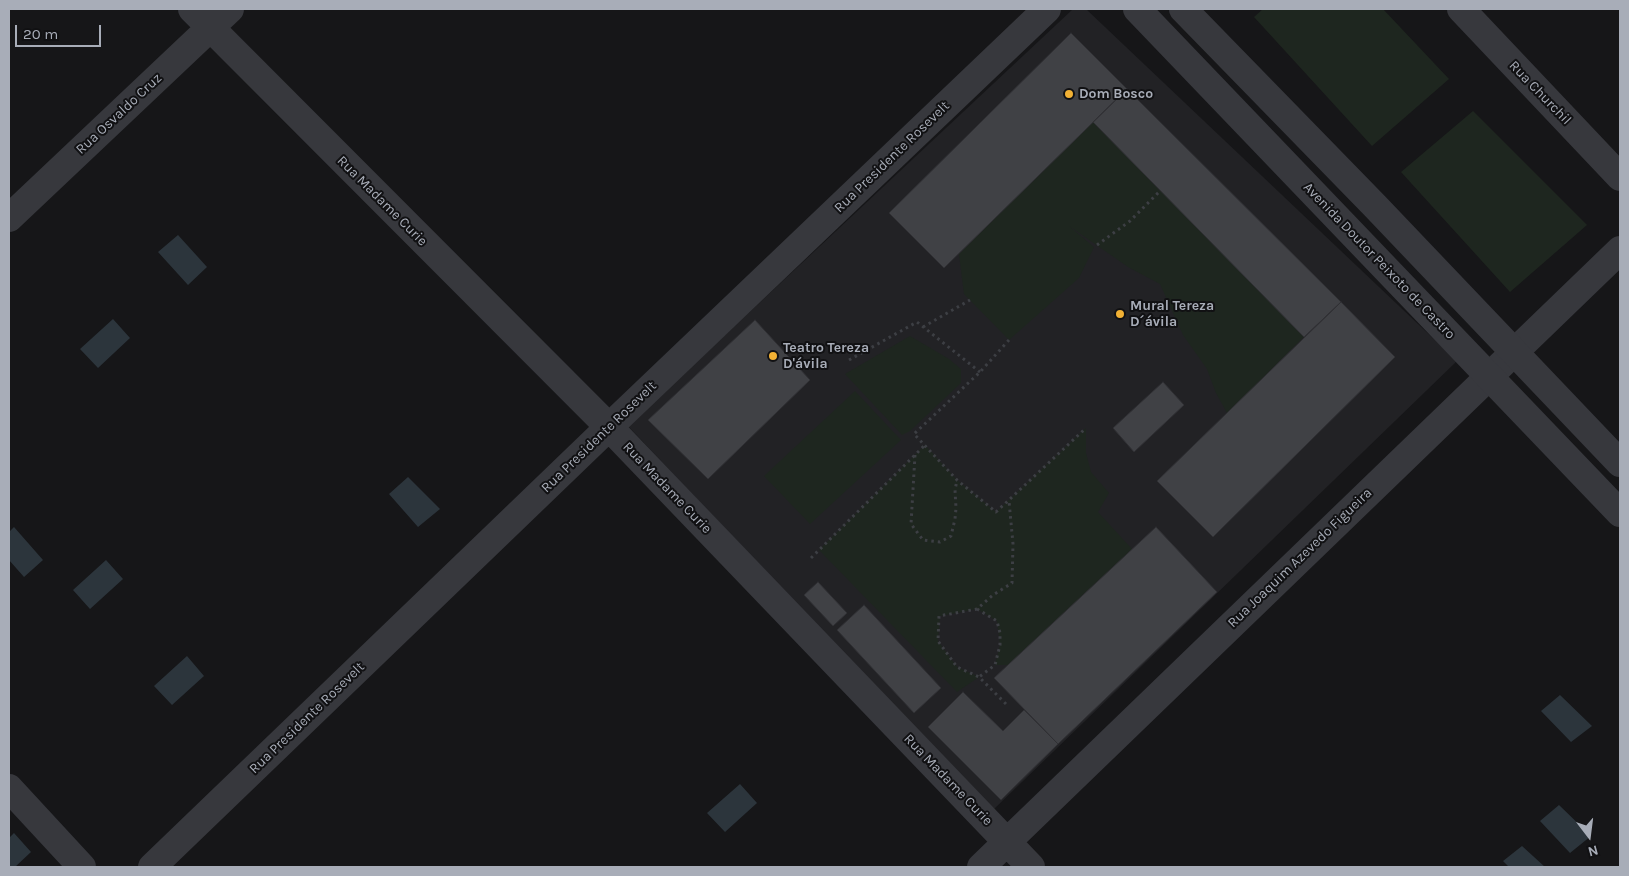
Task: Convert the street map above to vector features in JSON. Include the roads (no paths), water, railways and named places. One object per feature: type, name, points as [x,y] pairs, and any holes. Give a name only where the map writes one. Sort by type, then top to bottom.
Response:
[{"type":"street","name":"Rua Osvaldo Cruz","points":[[9,218],[201,18],[230,9]]},
{"type":"street","name":"Rua Presidente Rosevelt","points":[[152,867],[1047,9]]},
{"type":"street","name":"Avenida Doutor Peixoto de Castro","points":[[1137,9],[1620,513]]},
{"type":"street","points":[[1183,9],[1620,462]]},
{"type":"street","name":"Rua Churchil","points":[[1460,9],[1620,177]]},
{"type":"street","name":"Rua Madame Curie","points":[[201,18],[609,427],[1032,867]]},
{"type":"street","name":"Rua Joaquim Azevedo Figueira","points":[[981,867],[1620,250]]},
{"type":"street","points":[[9,788],[82,867]]},
{"type":"place","name":"Dom Bosco","points":[[1069,94]]},
{"type":"place","name":"Mural Tereza D´ávila","points":[[1120,314]]},
{"type":"place","name":"Teatro Tereza D'ávila","points":[[773,356]]}]
